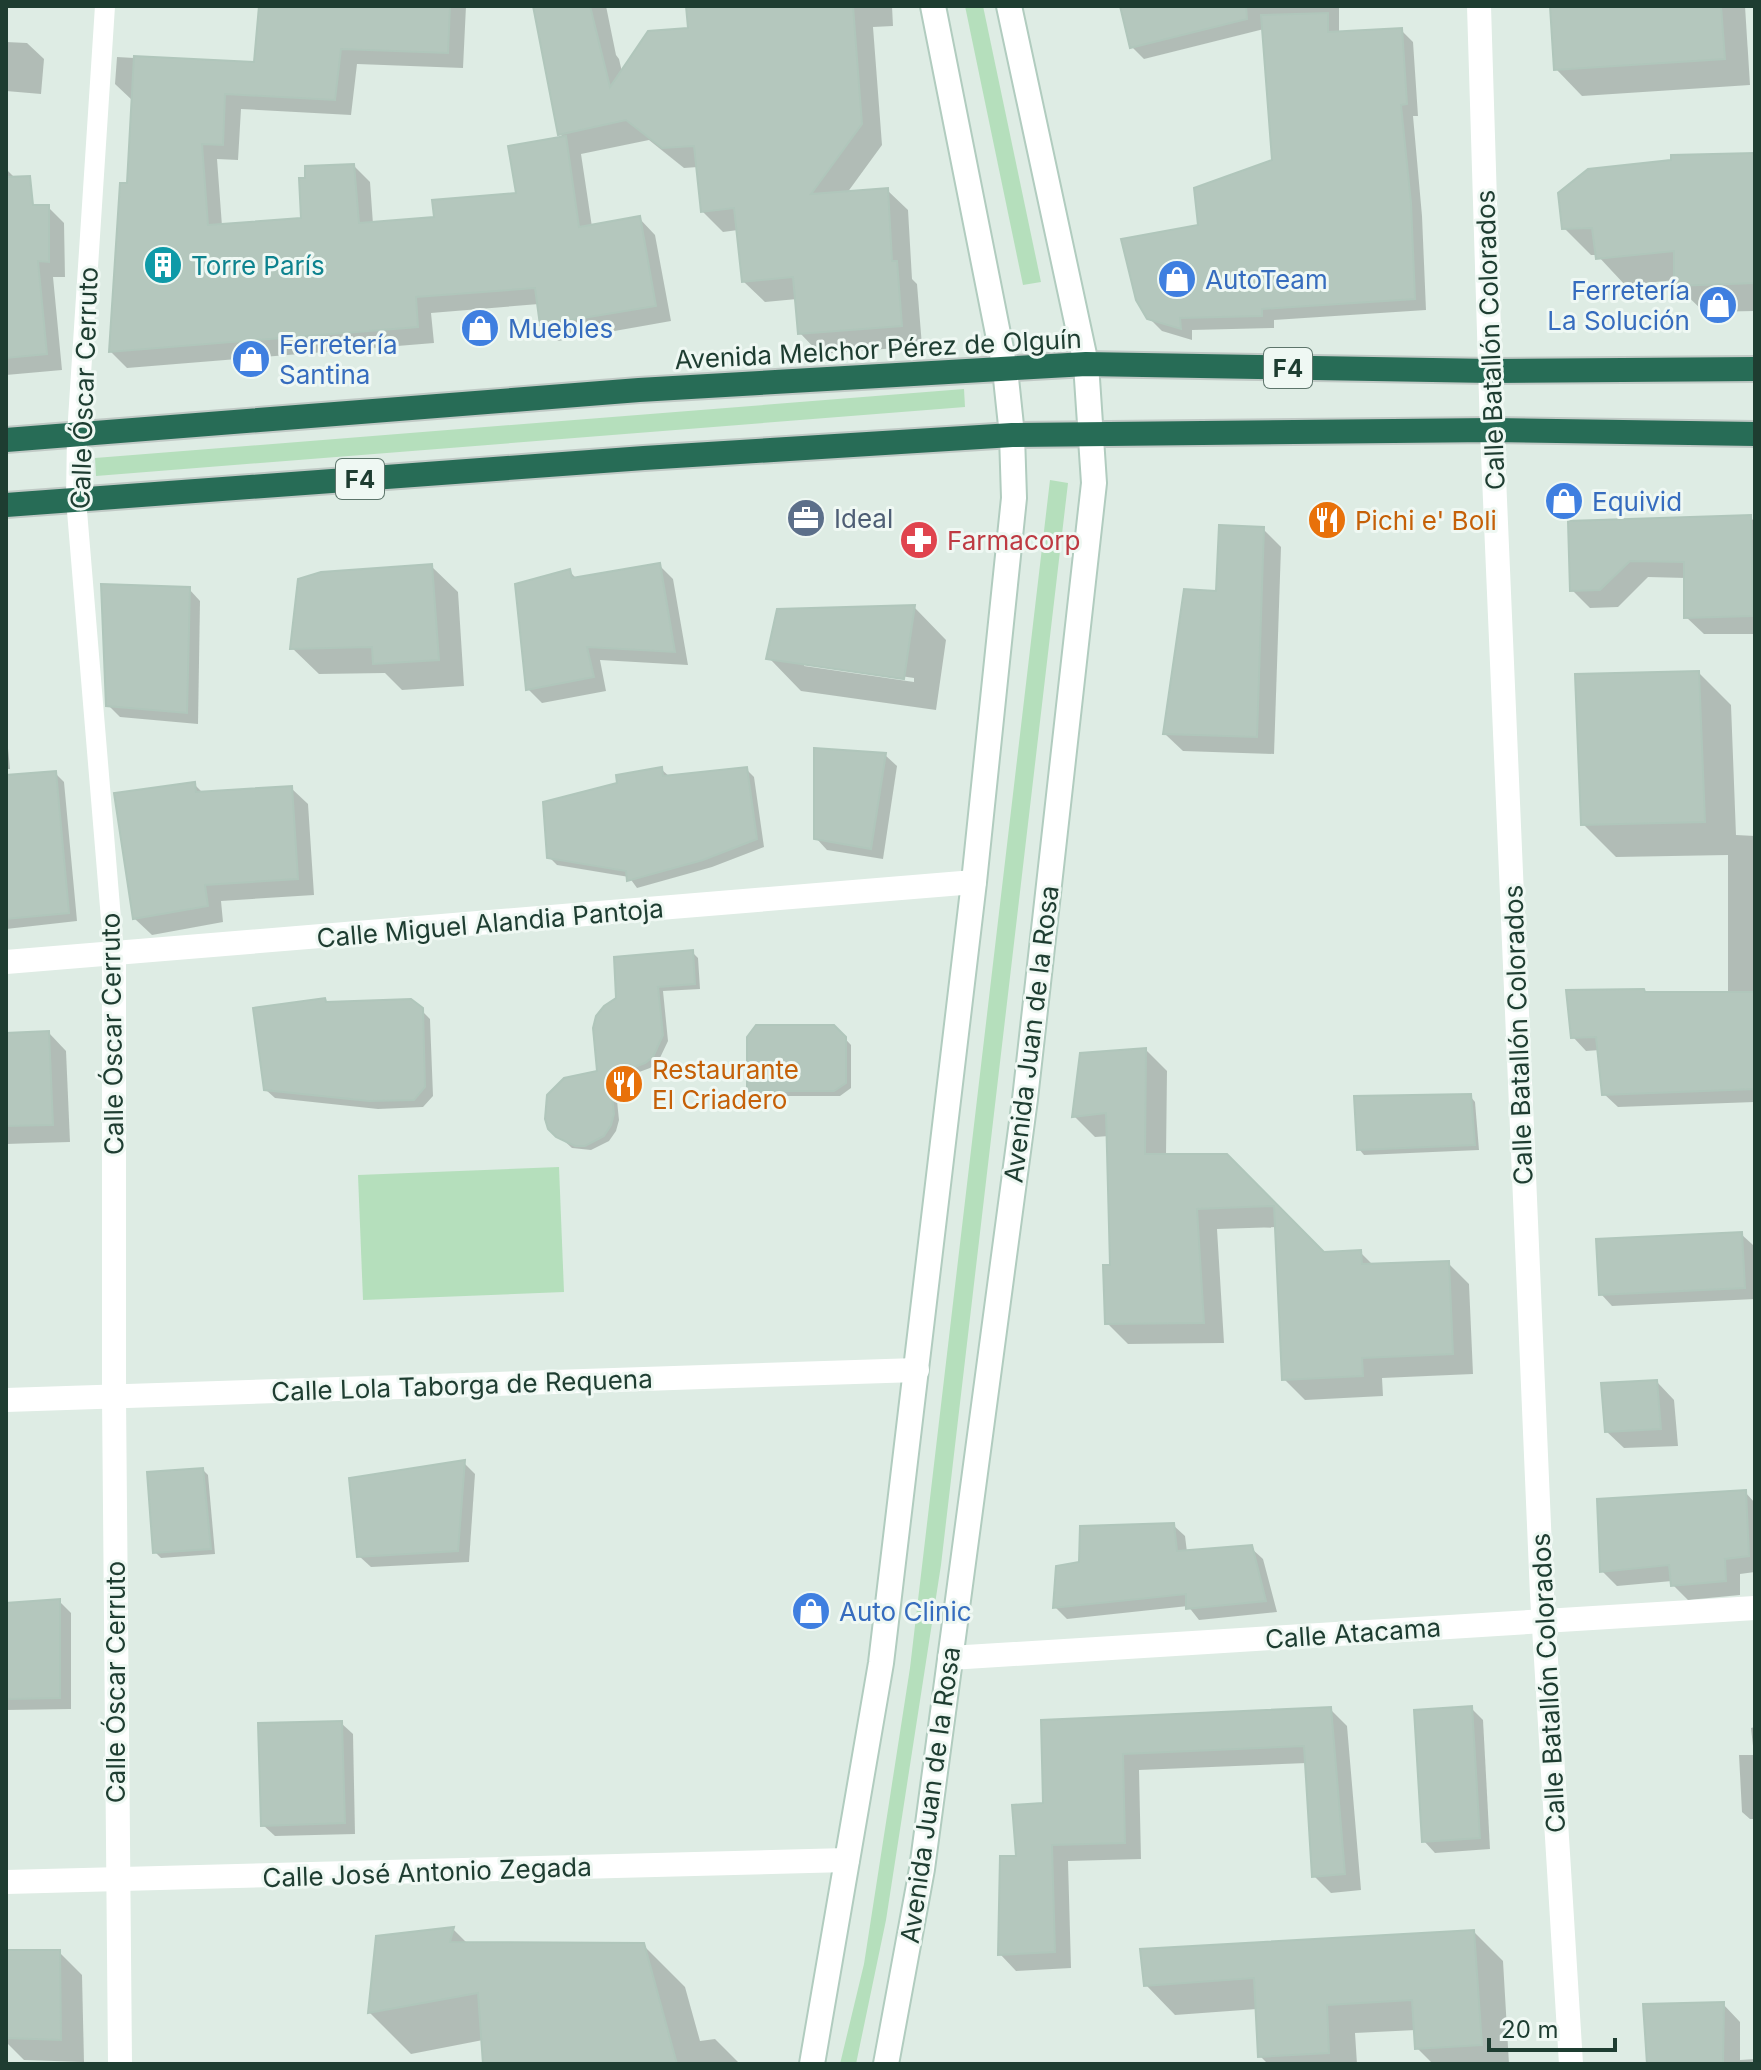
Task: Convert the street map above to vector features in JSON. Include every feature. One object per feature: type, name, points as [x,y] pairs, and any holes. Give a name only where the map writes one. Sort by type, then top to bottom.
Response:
[{"type":"highway","name":"Avenida Melchor Pérez de Olguín","points":[[6,440],[639,390],[1086,364],[1491,371],[1755,369]]},
{"type":"highway","name":"F4","points":[[6,505],[628,459],[1012,435],[1492,430],[1755,434]]},
{"type":"street","points":[[812,2064],[881,1663],[974,882],[1014,498],[1005,369],[933,6]]},
{"type":"street","name":"Avenida Juan de la Rosa","points":[[886,2064],[922,1869],[1025,1099],[1094,483],[1086,364],[1009,6]]},
{"type":"street","name":"Calle Batallón Colorados","points":[[1479,6],[1492,430],[1544,1621],[1571,2064]]},
{"type":"street","name":"Calle Miguel Alandia Pantoja","points":[[6,962],[974,882]]},
{"type":"street","name":"Calle Óscar Cerruto","points":[[114,955],[116,1880],[120,2064]]},
{"type":"street","name":"Calle Lola Taborga de Requena","points":[[6,1400],[917,1370]]},
{"type":"street","name":"Calle Atacama","points":[[950,1658],[1755,1608]]},
{"type":"street","name":"Calle José Antonio Zegada","points":[[6,1882],[847,1860]]},
{"type":"lane","name":"Calle Óscar Cerruto","points":[[105,6],[77,435],[76,499],[114,955]]},
{"type":"green space","points":[[965,6],[983,6],[1041,282],[1023,285]]},
{"type":"green space","points":[[964,389],[965,407],[96,476],[95,458]]},
{"type":"green space","points":[[1050,480],[1068,483],[941,1565],[886,1920],[856,2064],[840,2064],[864,1964],[910,1668]]},
{"type":"green space","points":[[559,1167],[564,1292],[363,1300],[358,1175]]},
{"type":"building","points":[[259,6],[450,6],[448,53],[341,49],[335,100],[225,94],[223,145],[202,144],[208,225],[301,218],[299,178],[305,178],[305,166],[354,164],[359,223],[434,217],[432,200],[516,193],[508,146],[566,136],[579,227],[640,216],[656,306],[540,325],[535,288],[416,297],[418,327],[109,352],[120,183],[127,183],[134,56],[254,62]]},
{"type":"building","points":[[533,6],[590,6],[610,87],[648,31],[688,28],[686,6],[853,6],[862,124],[811,194],[888,188],[892,261],[897,261],[902,326],[798,334],[793,277],[742,282],[734,208],[701,212],[694,146],[662,148],[626,120],[558,135]]},
{"type":"building","points":[[1120,6],[1246,6],[1247,19],[1130,48]]},
{"type":"building","points":[[1550,6],[1721,6],[1725,59],[1554,70]]},
{"type":"building","points":[[1328,13],[1328,32],[1402,28],[1407,104],[1401,105],[1411,203],[1415,299],[1262,309],[1262,316],[1180,318],[1181,329],[1147,319],[1136,300],[1121,239],[1198,225],[1194,188],[1272,160],[1261,15]]},
{"type":"building","points":[[1755,153],[1755,283],[1674,286],[1674,251],[1596,259],[1592,228],[1562,229],[1558,193],[1588,169],[1671,160],[1671,155]]},
{"type":"building","points":[[30,176],[33,205],[49,205],[49,262],[38,261],[47,354],[6,358],[6,177]]},
{"type":"building","points":[[1751,515],[1753,616],[1684,618],[1684,562],[1630,561],[1600,590],[1570,591],[1568,521]]},
{"type":"building","points":[[1219,525],[1264,527],[1257,737],[1163,734],[1184,589],[1216,591]]},
{"type":"building","points":[[660,563],[675,652],[587,647],[594,677],[526,690],[515,584],[570,569],[572,578]]},
{"type":"building","points":[[432,564],[439,660],[373,664],[372,647],[290,649],[298,579],[321,572]]},
{"type":"building","points":[[101,584],[190,587],[187,713],[106,706]]},
{"type":"building","points":[[915,605],[904,679],[766,659],[777,609]]},
{"type":"building","points":[[1699,671],[1705,822],[1581,825],[1575,674]]},
{"type":"building","points":[[814,748],[886,753],[871,849],[814,839]]},
{"type":"building","points":[[662,767],[663,776],[747,767],[757,839],[703,860],[627,881],[626,871],[547,858],[543,802],[617,783],[616,775]]},
{"type":"building","points":[[56,771],[69,913],[6,919],[6,775]]},
{"type":"building","points":[[195,782],[196,792],[292,786],[298,879],[205,885],[208,906],[133,919],[114,793]]},
{"type":"building","points":[[693,950],[695,984],[658,987],[663,1035],[653,1057],[610,1076],[614,1114],[604,1136],[585,1146],[575,1146],[556,1137],[548,1129],[545,1119],[547,1095],[564,1078],[597,1071],[593,1028],[596,1016],[616,998],[614,957]]},
{"type":"building","points":[[1644,989],[1645,992],[1755,992],[1755,1089],[1602,1095],[1596,1037],[1571,1038],[1566,990]]},
{"type":"building","points":[[325,998],[326,1002],[411,999],[423,1008],[425,1087],[414,1100],[369,1101],[264,1090],[253,1008]]},
{"type":"building","points":[[756,1025],[834,1025],[846,1037],[846,1083],[834,1091],[747,1091],[747,1037]]},
{"type":"building","points":[[49,1031],[53,1125],[6,1126],[6,1033]]},
{"type":"building","points":[[1146,1048],[1145,1154],[1227,1154],[1324,1252],[1361,1250],[1362,1264],[1449,1261],[1453,1354],[1362,1358],[1363,1376],[1282,1380],[1274,1206],[1197,1209],[1204,1323],[1105,1324],[1103,1265],[1110,1265],[1106,1113],[1072,1117],[1080,1053]]},
{"type":"building","points":[[1471,1094],[1475,1145],[1357,1150],[1354,1096]]},
{"type":"building","points":[[1742,1232],[1745,1288],[1599,1295],[1596,1239]]},
{"type":"building","points":[[1657,1380],[1661,1429],[1605,1432],[1601,1383]]},
{"type":"building","points":[[465,1460],[458,1551],[357,1557],[349,1478]]},
{"type":"building","points":[[203,1468],[211,1549],[153,1553],[147,1472]]},
{"type":"building","points":[[1746,1490],[1749,1556],[1725,1559],[1726,1581],[1671,1586],[1669,1565],[1600,1572],[1597,1499]]},
{"type":"building","points":[[1174,1523],[1177,1551],[1252,1545],[1266,1601],[1186,1609],[1186,1594],[1053,1608],[1056,1566],[1079,1562],[1080,1526]]},
{"type":"building","points":[[60,1599],[60,1698],[6,1699],[6,1603]]},
{"type":"building","points":[[1472,1706],[1480,1838],[1422,1842],[1414,1710]]},
{"type":"building","points":[[1331,1707],[1345,1874],[1312,1877],[1304,1746],[1123,1754],[1125,1843],[1052,1845],[1055,1952],[998,1955],[1000,1856],[1016,1856],[1012,1805],[1043,1803],[1041,1720]]},
{"type":"building","points":[[342,1721],[345,1823],[261,1826],[258,1723]]},
{"type":"building","points":[[454,1927],[450,1942],[644,1943],[677,2064],[483,2064],[478,1993],[368,2013],[376,1936]]},
{"type":"building","points":[[1474,1930],[1482,2045],[1415,2049],[1412,2000],[1327,2005],[1329,2053],[1258,2057],[1254,1978],[1144,1986],[1140,1949]]},
{"type":"building","points":[[6,1950],[60,1950],[61,2040],[6,2038]]},
{"type":"building","points":[[1724,2002],[1723,2064],[1647,2064],[1643,2004]]},
{"type":"place","name":"Torre París","points":[[163,265]]},
{"type":"place","name":"AutoTeam","points":[[1177,279]]},
{"type":"place","name":"Ferretería La Solución","points":[[1718,305]]},
{"type":"place","name":"Muebles","points":[[480,328]]},
{"type":"place","name":"Ferretería Santina","points":[[251,359]]},
{"type":"place","name":"Equivid","points":[[1564,501]]},
{"type":"place","name":"Ideal","points":[[806,518]]},
{"type":"place","name":"Pichi e' Boli","points":[[1327,520]]},
{"type":"place","name":"Farmacorp","points":[[919,540]]},
{"type":"place","name":"Restaurante El Criadero","points":[[624,1084]]},
{"type":"place","name":"Auto Clinic","points":[[811,1611]]}]
